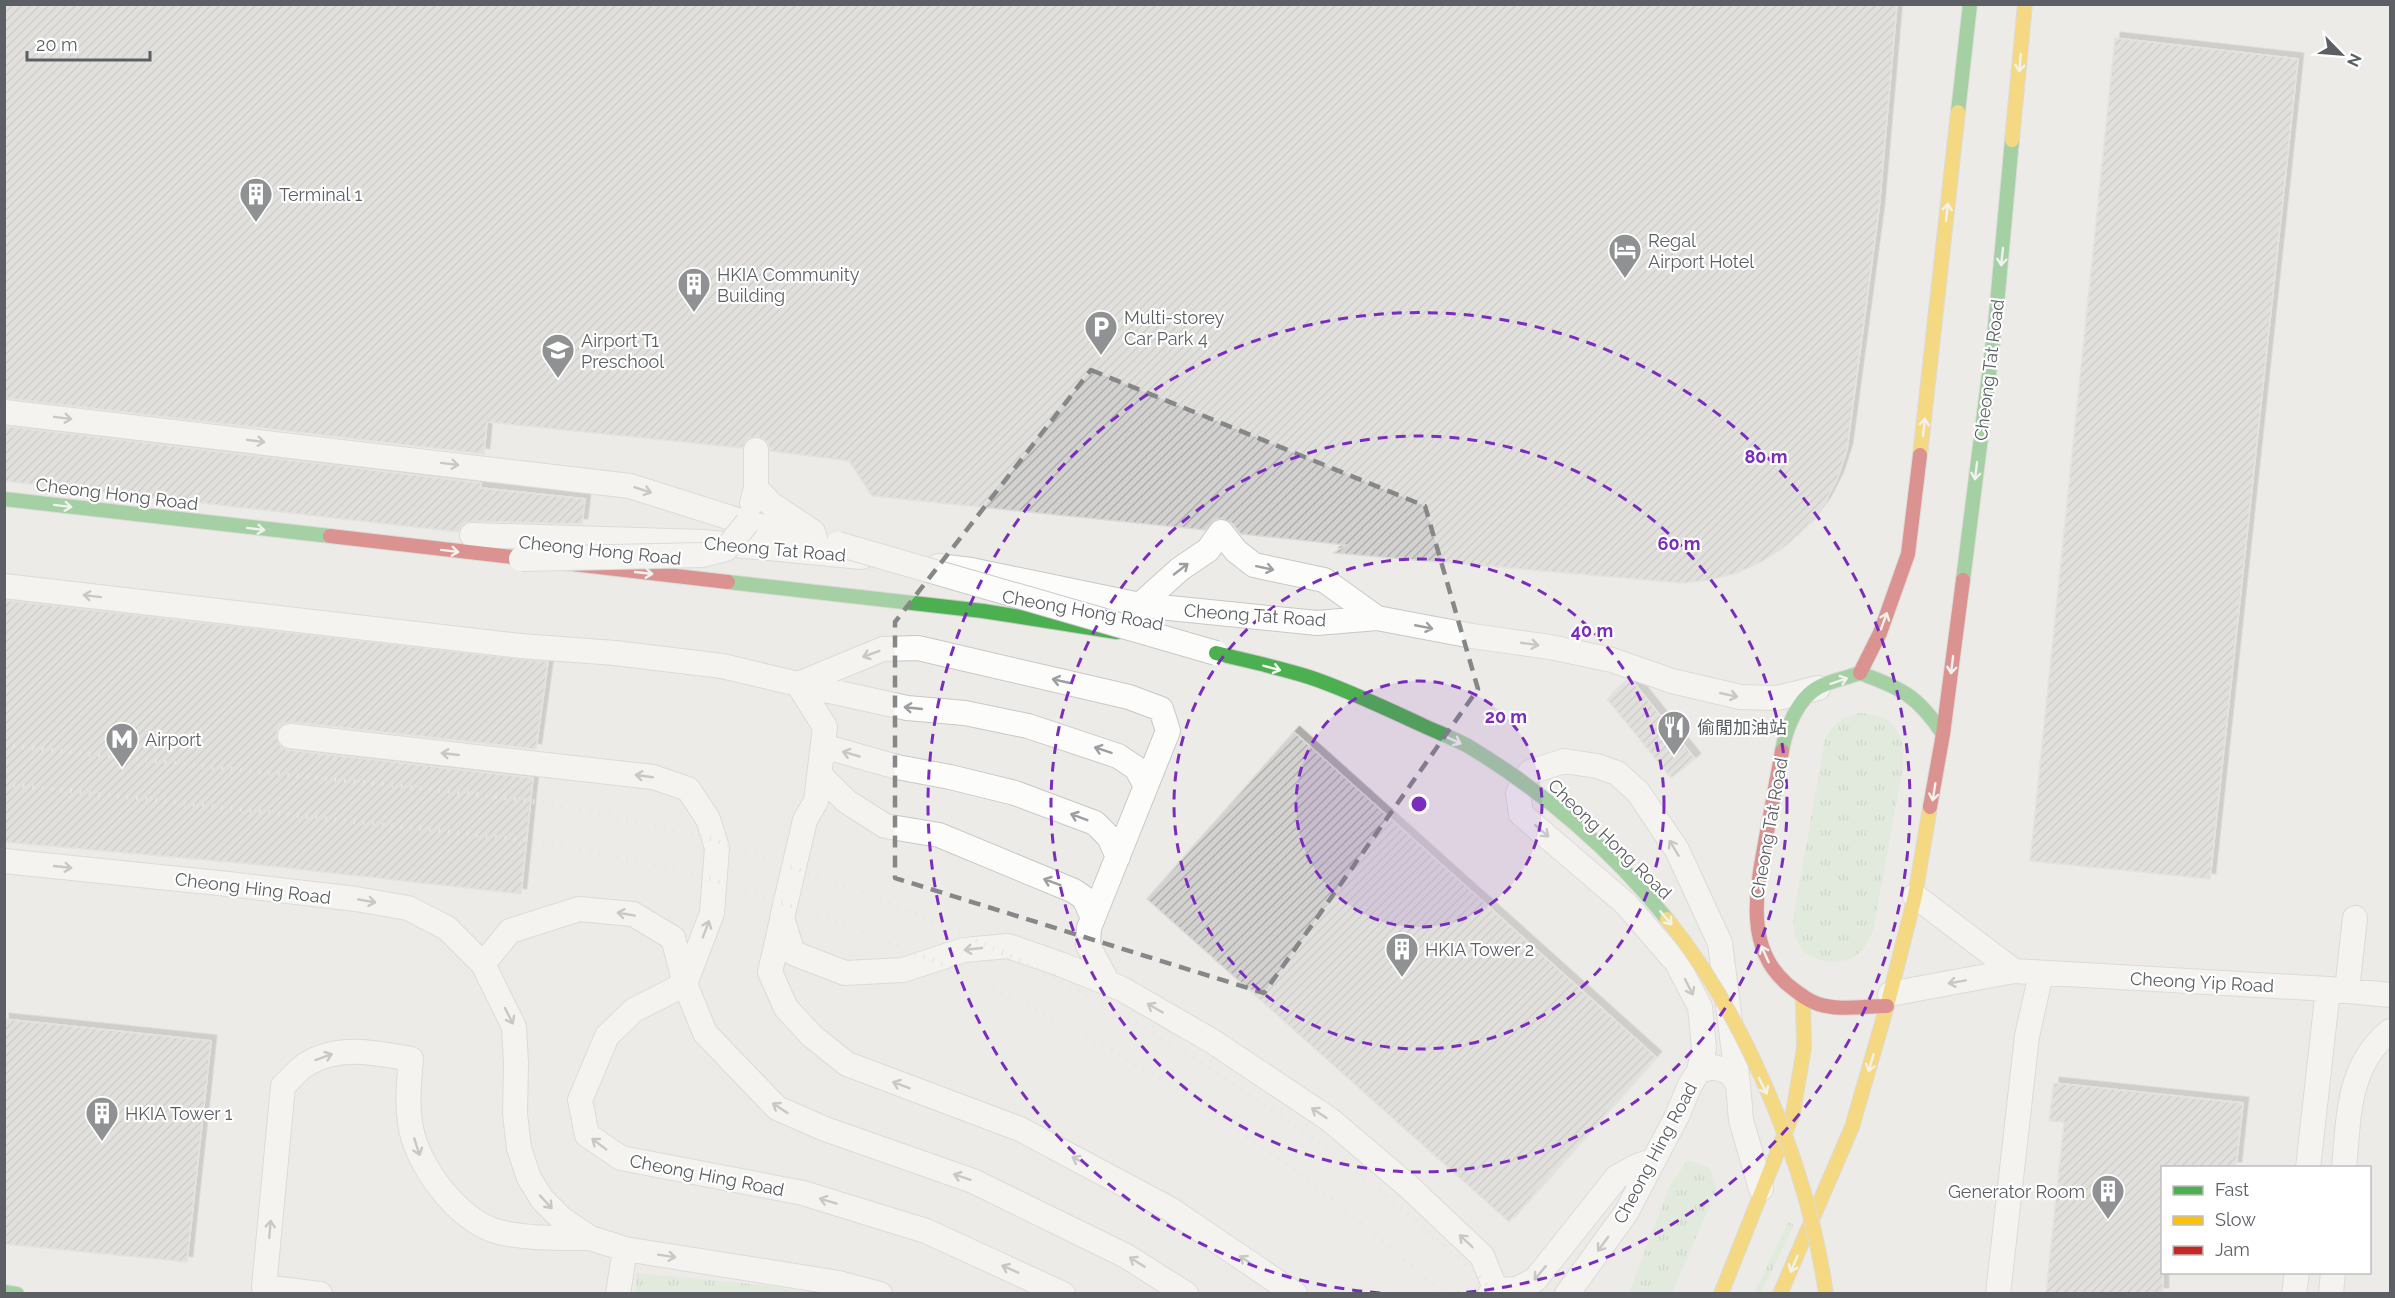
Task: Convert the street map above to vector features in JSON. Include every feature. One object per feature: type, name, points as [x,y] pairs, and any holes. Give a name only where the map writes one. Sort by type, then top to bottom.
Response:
[{"type":"street","points":[[1943,734],[1926,708],[1914,696],[1860,673],[1880,633],[1908,554],[1970,4]]},
{"type":"street","name":"Cheong Tat Road","points":[[1780,1293],[1852,1127],[1889,1000],[1915,896],[1943,734],[1995,326],[2025,4]]},
{"type":"street","name":"Cheong Hong Road","points":[[4,499],[984,611],[1090,627],[1216,653],[1307,677],[1388,709],[1467,746],[1531,788],[1578,827],[1668,919],[1704,970],[1773,1106],[1802,1190],[1826,1293]]},
{"type":"street","name":"Cheong Tat Road","points":[[1860,673],[1818,688],[1801,706],[1789,725],[1783,746],[1756,893],[1755,918],[1759,941],[1768,963],[1784,983],[1803,997],[1821,1004],[1889,1000]]},
{"type":"street","points":[[1721,1293],[1793,1113],[1800,1083],[1804,1048],[1803,997]]},
{"type":"street","points":[[4,1292],[17,1293]]},
{"type":"lane","points":[[4,412],[630,486],[747,523],[838,544],[1216,653]]},
{"type":"lane","points":[[521,559],[703,555],[726,549],[747,523],[756,488],[756,450]]},
{"type":"lane","points":[[756,488],[771,504],[806,529],[838,544]]},
{"type":"lane","points":[[1140,605],[1180,568],[1208,550],[1221,532],[1236,550],[1254,565],[1324,580],[1377,618]]},
{"type":"lane","name":"Cheong Tat Road","points":[[472,535],[703,542],[798,549],[971,570],[1140,605],[1317,622],[1377,618],[1472,636],[1550,647],[1612,660],[1672,681],[1740,697],[1777,698],[1818,688]]},
{"type":"lane","points":[[4,586],[521,646],[626,654],[722,666],[907,708],[965,713],[1028,726],[1118,756],[1136,768],[1146,786]]},
{"type":"lane","points":[[798,684],[884,649],[918,648],[1129,697],[1161,709],[1168,732],[1089,928],[1088,945],[1108,983]]},
{"type":"lane","points":[[798,684],[825,727],[816,801],[806,820],[770,972],[786,1008],[812,1036],[847,1064],[1020,1130],[1170,1209],[1296,1293]]},
{"type":"lane","points":[[290,736],[653,777],[688,789],[708,819],[717,848],[712,913],[685,984]]},
{"type":"lane","points":[[823,746],[897,767],[1015,793],[1095,823],[1109,837],[1118,857]]},
{"type":"lane","name":"Cheong Hing Road","points":[[1567,1293],[1626,1213],[1690,1085],[1700,1071],[1704,1048],[1700,1008],[1677,963],[1626,904],[1521,814],[1518,793],[1530,772],[1564,761],[1597,766],[1617,773],[1638,792],[1677,850],[1720,943],[1741,1119],[1761,1189]]},
{"type":"lane","points":[[820,775],[846,801],[885,826],[939,835],[1074,891],[1084,898],[1093,918]]},
{"type":"lane","name":"Cheong Hing Road","points":[[4,861],[356,899],[408,908],[447,928],[483,964],[514,1027],[515,1114],[519,1148],[529,1178],[542,1200],[562,1219],[590,1238],[625,1249],[839,1283],[880,1293]]},
{"type":"lane","points":[[1915,896],[2014,971]]},
{"type":"lane","points":[[483,964],[510,930],[579,909],[633,914],[673,938],[685,984],[705,1033],[777,1108],[825,1129],[973,1181],[1126,1256],[1186,1293]]},
{"type":"lane","points":[[782,918],[793,953],[845,973],[903,970],[964,950],[1008,946],[1122,989],[1212,1041],[1329,1119],[1408,1186],[1482,1256],[1493,1292],[1517,1289],[1535,1280],[1617,1177],[1654,1160]]},
{"type":"lane","points":[[2308,1166],[2337,989],[2355,918]]},
{"type":"lane","name":"Cheong Yip Road","points":[[1889,1000],[2014,971],[2337,989],[2391,995]]},
{"type":"lane","points":[[1998,1293],[2027,1036],[2041,974]]},
{"type":"lane","name":"Cheong Hing Road","points":[[685,984],[634,1010],[607,1036],[580,1100],[587,1134],[621,1158],[803,1193],[926,1231],[1063,1293]]},
{"type":"lane","points":[[2344,1166],[2352,1093],[2365,1057],[2391,1031]]},
{"type":"lane","points":[[320,1293],[262,1290],[283,1086],[305,1065],[329,1053],[366,1051],[411,1059],[408,1090],[410,1125],[421,1158],[443,1192],[468,1216],[497,1232],[590,1238]]},
{"type":"lane","name":"Cheong Hing Road","points":[[1700,1071],[1714,1066],[1728,1072],[1738,1084]]},
{"type":"lane","points":[[618,1293],[625,1249]]},
{"type":"lane","points":[[2294,1293],[2297,1274]]},
{"type":"lane","points":[[2331,1293],[2333,1274]]},
{"type":"highlighted area","points":[[1091,370],[1425,506],[1478,689],[1264,993],[895,878],[895,622]]},
{"type":"green space","points":[[1858,713],[1880,717],[1895,727],[1902,744],[1903,766],[1873,931],[1858,954],[1843,961],[1827,962],[1811,956],[1799,945],[1795,933],[1794,913],[1825,739],[1838,722]]},
{"type":"green space","points":[[1688,1160],[1710,1168],[1717,1189],[1672,1293],[1629,1293],[1670,1185]]},
{"type":"green space","points":[[1788,1222],[1794,1225],[1761,1293],[1754,1294]]},
{"type":"green space","points":[[636,1273],[772,1286],[805,1293],[636,1293]]},
{"type":"building","points":[[4,4],[1897,4],[1879,209],[1847,449],[1838,477],[1825,502],[1807,526],[1786,546],[1763,561],[1737,573],[1710,580],[1682,583],[1334,553],[1346,545],[1241,534],[1232,523],[1221,518],[1214,520],[1205,530],[872,496],[849,461],[770,451],[768,442],[757,436],[748,438],[742,448],[487,422],[484,454],[4,398]]},
{"type":"building","points":[[2115,38],[2298,59],[2210,879],[2030,861]]},
{"type":"building","points":[[4,426],[481,483],[481,488],[585,499],[582,524],[472,521],[465,523],[458,532],[4,481]]},
{"type":"building","points":[[4,600],[548,662],[536,749],[292,722],[279,727],[276,735],[281,747],[288,750],[533,778],[521,894],[251,864],[4,842]]},
{"type":"building","points":[[1628,681],[1634,683],[1695,759],[1671,778],[1607,699]]},
{"type":"building","name":"HKIA Tower 2","points":[[1294,732],[1656,1057],[1509,1222],[1147,899]]},
{"type":"building","name":"HKIA Tower 1","points":[[4,1019],[211,1041],[187,1262],[4,1244]]},
{"type":"building","name":"Generator Room","points":[[2054,1083],[2243,1103],[2236,1166],[2161,1166],[2163,1293],[2046,1293],[2064,1122],[2049,1121]]},
{"type":"railway","points":[[4,745],[451,791],[542,803],[709,839],[811,874],[906,910],[999,951],[1089,997],[1176,1047],[1261,1102],[1343,1162],[1422,1226],[1497,1294]]},
{"type":"railway","points":[[4,784],[535,841],[689,872],[836,921],[946,966],[1043,1013],[1120,1055],[1198,1102],[1283,1161],[1360,1221],[1444,1294]]},
{"type":"traffic: fast","points":[[1958,112],[1970,4]]},
{"type":"traffic: fast","points":[[1963,580],[1995,326],[2012,140]]},
{"type":"traffic: fast","points":[[4,499],[330,536]]},
{"type":"traffic: fast","points":[[728,582],[983,611],[1117,632]]},
{"type":"traffic: fast","points":[[1216,653],[1324,682],[1468,746],[1523,782],[1575,824],[1624,870],[1667,919]]},
{"type":"traffic: fast","points":[[1782,751],[1794,714],[1805,698],[1819,687],[1860,673],[1908,695],[1925,710],[1943,734]]},
{"type":"traffic: fast","points":[[4,1292],[17,1294]]},
{"type":"traffic: slow","points":[[2012,140],[2025,4]]},
{"type":"traffic: slow","points":[[1920,455],[1958,112]]},
{"type":"traffic: slow","points":[[1780,1294],[1852,1127],[1887,1006],[1915,896],[1930,807]]},
{"type":"traffic: slow","points":[[1667,919],[1696,958],[1723,1002],[1770,1096],[1805,1196],[1826,1294]]},
{"type":"traffic: slow","points":[[1721,1294],[1793,1113],[1804,1048],[1803,997]]},
{"type":"traffic: jam","points":[[1860,673],[1880,633],[1908,554],[1920,455]]},
{"type":"traffic: jam","points":[[330,536],[728,582]]},
{"type":"traffic: jam","points":[[1930,807],[1943,734],[1963,580]]},
{"type":"traffic: jam","points":[[1782,751],[1758,892],[1759,932],[1764,951],[1773,968],[1787,984],[1814,1002],[1843,1008],[1887,1006]]},
{"type":"place","name":"Terminal 1","points":[[256,223]]},
{"type":"place","name":"Regal Airport Hotel","points":[[1625,279]]},
{"type":"place","name":"HKIA Community Building","points":[[694,313]]},
{"type":"place","name":"Multi-storey Car Park 4","points":[[1101,356]]},
{"type":"place","name":"Airport T1 Preschool","points":[[558,379]]},
{"type":"place","name":"偷閒加油站","points":[[1674,756]]},
{"type":"place","name":"Airport","points":[[122,768]]},
{"type":"place","name":"HKIA Tower 2","points":[[1402,978]]},
{"type":"place","name":"HKIA Tower 1","points":[[102,1142]]},
{"type":"place","name":"Generator Room","points":[[2108,1220]]}]
